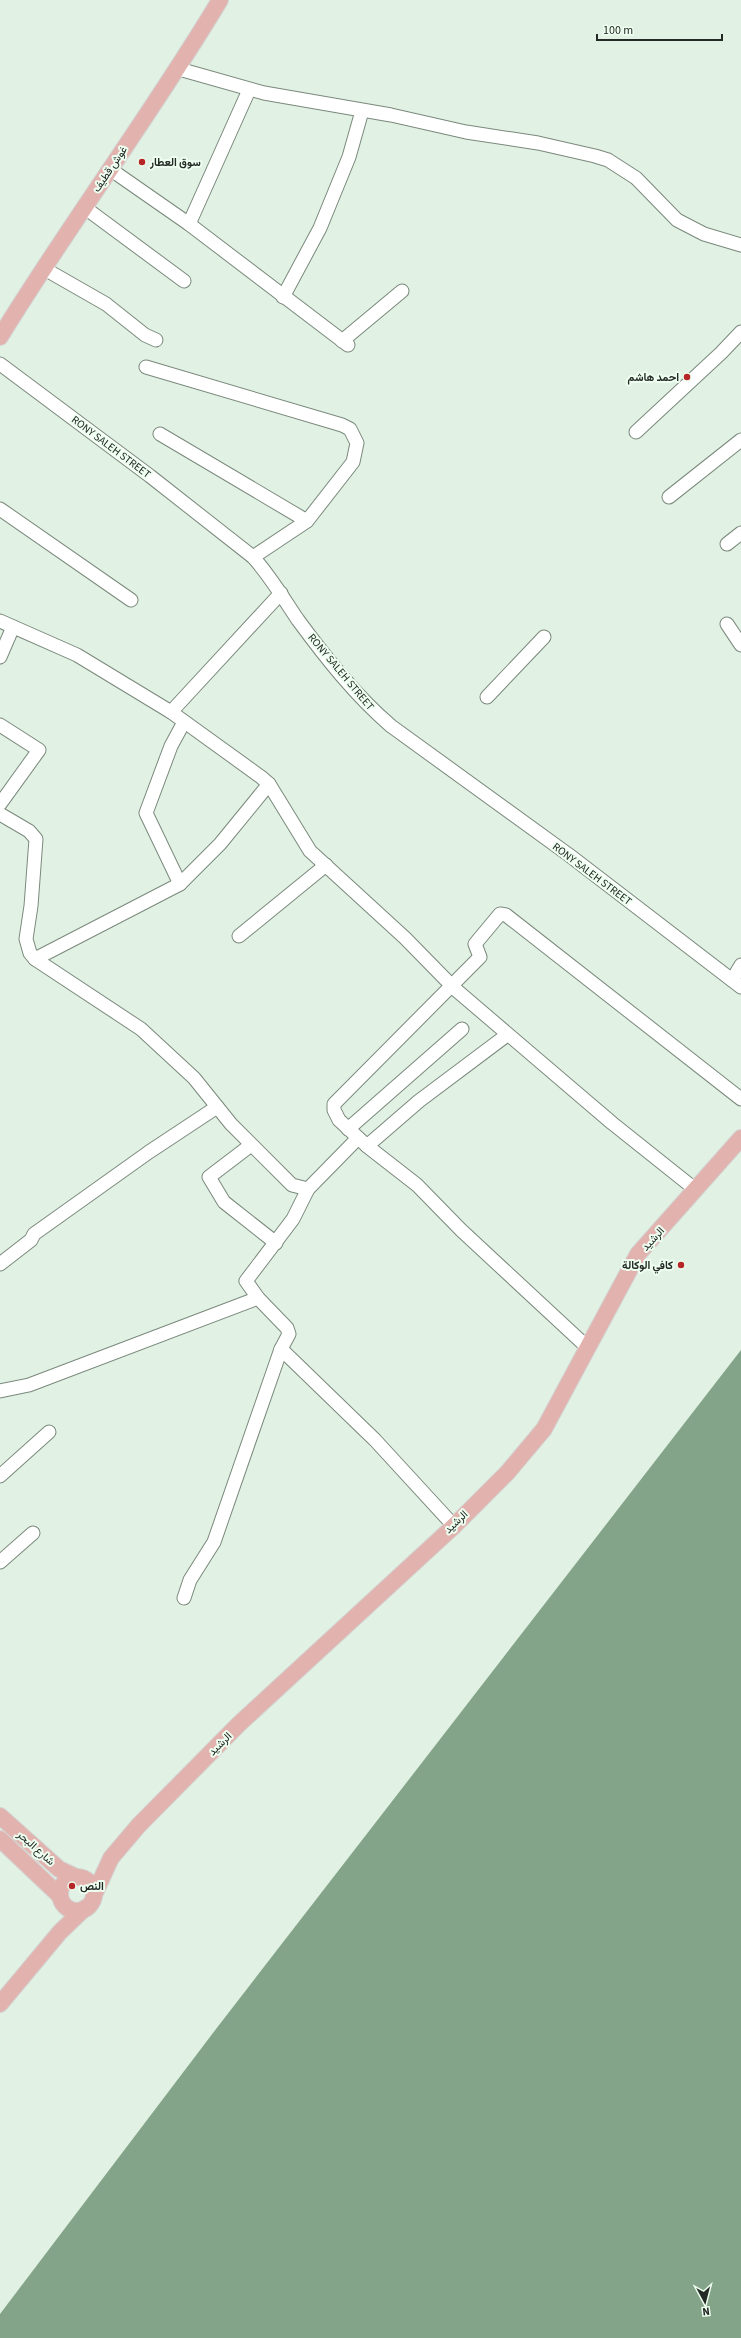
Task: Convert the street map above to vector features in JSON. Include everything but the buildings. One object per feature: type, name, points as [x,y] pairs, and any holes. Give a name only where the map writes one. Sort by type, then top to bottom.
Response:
[{"type":"main road","name":"غوش قطيف","points":[[0,337],[43,268],[179,69],[220,0]]},
{"type":"main road","name":"الرشيد","points":[[94,1894],[111,1858],[140,1825],[239,1724],[454,1526],[507,1473],[544,1429],[638,1254],[741,1138]]},
{"type":"main road","name":"شارع البحر","points":[[0,1816],[59,1869],[79,1877]]},
{"type":"main road","name":"شارع البحر","points":[[0,1839],[61,1899]]},
{"type":"main road","name":"الرشيد","points":[[79,1877],[111,1858]]},
{"type":"main road","points":[[0,2004],[60,1932],[90,1905],[94,1894],[91,1884],[79,1877],[66,1881],[60,1890],[60,1932]]},
{"type":"main road","points":[[61,1899],[69,1909],[74,1910],[85,1908]]},
{"type":"street","points":[[179,69],[249,90],[466,132],[538,143],[608,160],[636,178],[677,220],[704,234],[741,245]]},
{"type":"street","points":[[189,224],[249,90]]},
{"type":"street","points":[[283,297],[320,228],[349,157],[362,111]]},
{"type":"street","points":[[110,169],[189,224],[345,343],[402,291]]},
{"type":"street","points":[[84,207],[184,281]]},
{"type":"street","points":[[43,268],[106,304],[145,336],[156,340]]},
{"type":"street","points":[[636,432],[721,353],[741,332]]},
{"type":"street","name":"RONY SALEH STREET","points":[[0,364],[150,476],[253,558],[268,573],[332,665],[369,707],[391,726],[569,855],[737,984]]},
{"type":"street","points":[[146,367],[335,423],[350,429],[357,443],[352,462],[307,521],[253,558]]},
{"type":"street","points":[[160,434],[239,479],[307,521]]},
{"type":"street","points":[[669,497],[741,440]]},
{"type":"street","points":[[0,509],[132,600]]},
{"type":"street","points":[[728,544],[741,533]]},
{"type":"street","points":[[171,712],[281,593]]},
{"type":"street","points":[[0,621],[77,655],[171,712],[269,784],[310,851],[405,938],[507,1035],[696,1190]]},
{"type":"street","points":[[728,624],[741,645]]},
{"type":"street","points":[[0,657],[13,628]]},
{"type":"street","points":[[487,698],[544,637]]},
{"type":"street","points":[[180,884],[146,813],[171,746],[184,722]]},
{"type":"street","points":[[0,725],[39,750],[0,804]]},
{"type":"street","points":[[35,959],[180,884],[220,844],[269,784]]},
{"type":"street","points":[[0,814],[29,831],[36,839],[31,906],[26,939],[30,953],[35,959],[141,1029],[194,1078],[217,1107],[251,1145],[292,1185],[308,1189]]},
{"type":"street","points":[[239,936],[326,865]]},
{"type":"street","points":[[587,1347],[461,1230],[417,1185],[363,1142],[339,1120],[334,1110],[334,1104],[480,957],[475,944],[478,938],[500,914],[506,915],[741,1099]]},
{"type":"street","points":[[737,984],[741,965]]},
{"type":"street","points":[[348,1128],[462,1028]]},
{"type":"street","points":[[184,1598],[190,1580],[214,1542],[281,1349],[289,1334],[287,1328],[258,1298],[246,1281],[293,1219],[308,1189],[363,1142],[507,1035]]},
{"type":"street","points":[[0,1264],[31,1240],[34,1234],[149,1152],[217,1107]]},
{"type":"street","points":[[251,1145],[209,1177],[224,1202],[276,1243]]},
{"type":"street","points":[[0,1391],[29,1385],[258,1298]]},
{"type":"street","points":[[281,1349],[375,1440],[454,1526]]},
{"type":"street","points":[[0,1476],[49,1432]]},
{"type":"street","points":[[0,1562],[33,1533]]},
{"type":"shaded area","points":[[741,1350],[741,2338],[0,2338],[0,2314],[216,2029]]},
{"type":"place","name":"سوق العطار","points":[[142,162]]},
{"type":"place","name":"احمد هاشم","points":[[687,377]]},
{"type":"place","name":"كافي الوكالة","points":[[681,1265]]},
{"type":"place","name":"النص","points":[[72,1886]]}]
